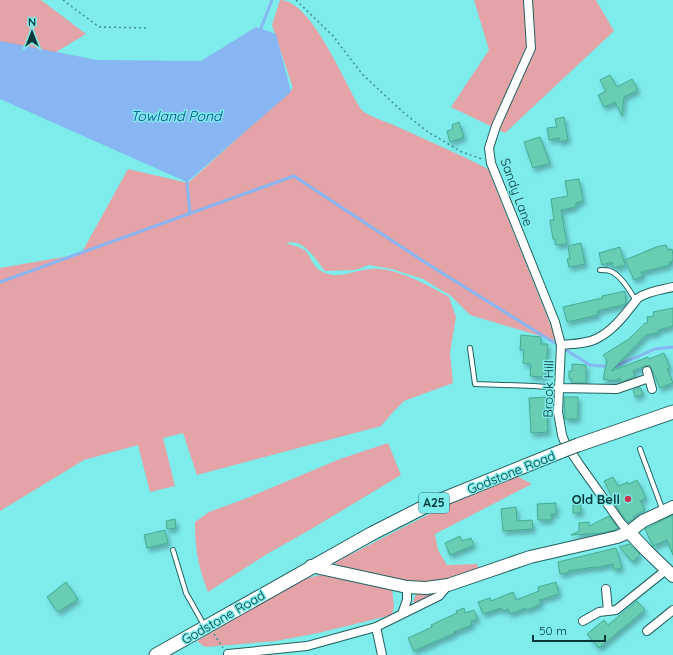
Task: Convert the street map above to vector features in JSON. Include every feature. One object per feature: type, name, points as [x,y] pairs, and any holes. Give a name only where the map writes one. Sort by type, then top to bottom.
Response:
[{"type":"main road","name":"Godstone Road","points":[[156,655],[210,631],[312,566],[426,506],[562,451],[673,412]]},
{"type":"street","name":"Sandy Lane","points":[[528,0],[531,48],[496,126],[489,148],[491,163],[555,322],[561,350]]},
{"type":"street","points":[[561,350],[597,338],[612,329],[636,301],[648,292],[673,287]]},
{"type":"street","name":"Brook Hill","points":[[561,350],[558,420],[565,443],[621,523],[629,532]]},
{"type":"street","points":[[559,388],[617,389],[648,374],[652,389]]},
{"type":"street","points":[[312,566],[407,587],[426,588],[448,585],[530,557],[617,537],[629,532],[643,521],[668,509]]},
{"type":"street","points":[[583,621],[599,612],[616,610],[669,573],[629,532]]},
{"type":"street","points":[[228,654],[307,646],[376,627],[439,596],[448,585]]},
{"type":"street","points":[[402,614],[407,600],[407,587]]},
{"type":"street","points":[[606,589],[608,611]]},
{"type":"street","points":[[647,631],[673,610]]},
{"type":"street","points":[[376,627],[382,655]]},
{"type":"lane","points":[[600,270],[610,271],[618,277],[636,301]]},
{"type":"lane","points":[[470,348],[475,384],[559,388]]},
{"type":"lane","points":[[640,449],[668,509]]},
{"type":"lane","points":[[173,550],[186,593],[210,631]]},
{"type":"path","points":[[64,0],[98,27],[149,28]]},
{"type":"path","points":[[296,0],[333,36],[362,74],[404,113],[428,132],[462,152],[491,163]]},
{"type":"path","points":[[210,631],[228,654]]},
{"type":"shaded area","points":[[0,0],[41,0],[86,34],[41,61],[0,43]]},
{"type":"shaded area","points":[[280,0],[292,4],[304,14],[315,28],[363,111],[370,116],[440,146],[488,169],[557,341],[470,315],[451,296],[423,279],[392,269],[369,265],[355,270],[325,271],[304,246],[292,242],[286,243],[303,249],[320,271],[331,275],[342,275],[371,269],[381,269],[411,278],[449,297],[456,317],[450,353],[453,383],[404,401],[381,426],[197,475],[183,433],[163,438],[175,486],[150,492],[138,445],[84,460],[0,511],[0,268],[81,254],[128,169],[188,183],[293,88],[272,25]]},
{"type":"shaded area","points":[[474,0],[596,0],[614,31],[505,133],[451,107],[489,50]]},
{"type":"shaded area","points":[[388,443],[401,475],[267,554],[208,592],[198,557],[195,522],[209,512],[242,500],[340,459]]},
{"type":"shaded area","points":[[513,474],[532,484],[435,534],[438,550],[447,565],[477,564],[479,569],[450,579],[422,581],[393,578],[348,568],[334,563],[447,505]]},
{"type":"shaded area","points":[[320,575],[392,590],[394,606],[392,615],[318,633],[276,641],[205,647],[197,641],[300,580]]},
{"type":"shaded area","points":[[418,593],[433,593],[433,595],[415,604],[413,602]]},
{"type":"water","name":"Towland Pond","points":[[256,27],[276,34],[291,92],[187,182],[0,99],[0,41],[97,60],[201,61]]},
{"type":"building","points":[[610,75],[617,87],[632,79],[638,90],[624,97],[622,116],[615,102],[604,107],[598,95],[606,91],[600,80]]},
{"type":"building","points":[[564,117],[568,140],[559,142],[559,138],[549,140],[547,128],[557,127],[555,119]]},
{"type":"building","points":[[459,122],[464,137],[450,142],[447,131],[453,129],[452,125]]},
{"type":"building","points":[[540,137],[550,163],[533,168],[524,142]]},
{"type":"building","points":[[579,179],[583,201],[576,203],[576,207],[561,210],[567,244],[556,245],[555,239],[553,239],[550,220],[554,220],[551,199],[568,196],[565,181]]},
{"type":"building","points":[[581,243],[585,264],[569,267],[567,259],[570,259],[568,246]]},
{"type":"building","points":[[666,245],[668,250],[672,249],[673,261],[669,262],[670,265],[641,272],[643,276],[634,280],[625,260],[656,247]]},
{"type":"building","points":[[620,247],[625,265],[614,268],[612,262],[602,265],[599,253]]},
{"type":"building","points":[[625,291],[626,304],[597,311],[598,315],[567,322],[563,307]]},
{"type":"building","points":[[673,308],[673,326],[658,330],[658,333],[646,335],[611,371],[648,357],[649,359],[664,353],[670,368],[667,369],[673,383],[660,388],[650,365],[633,371],[635,377],[621,382],[620,378],[613,381],[603,379],[607,360],[603,355],[629,339],[645,323],[648,323],[647,317],[654,316],[653,312]]},
{"type":"building","points":[[521,335],[541,337],[541,344],[548,344],[545,377],[530,376],[531,364],[523,363],[524,350],[520,350]]},
{"type":"building","points":[[572,364],[586,365],[586,383],[572,383],[572,379],[569,379],[569,371],[572,371]]},
{"type":"building","points":[[640,387],[643,394],[635,397],[633,390]]},
{"type":"building","points":[[546,397],[548,432],[531,433],[529,398]]},
{"type":"building","points":[[564,397],[578,397],[578,419],[565,419]]},
{"type":"building","name":"Old Bell","points":[[613,477],[618,486],[628,482],[629,484],[637,480],[646,498],[640,501],[645,510],[633,517],[634,519],[628,522],[619,511],[604,481]]},
{"type":"building","points":[[556,503],[556,514],[551,514],[551,520],[538,520],[537,504]]},
{"type":"building","points":[[573,505],[581,505],[581,513],[573,513]]},
{"type":"building","points":[[516,507],[517,521],[532,520],[533,529],[503,531],[501,509]]},
{"type":"building","points":[[673,515],[673,555],[667,540],[653,546],[645,529]]},
{"type":"building","points":[[609,516],[618,527],[615,530],[603,533],[571,535],[579,531],[579,523],[589,522],[589,526]]},
{"type":"building","points":[[175,519],[176,528],[167,529],[166,521]]},
{"type":"building","points":[[165,530],[168,543],[147,548],[144,535]]},
{"type":"building","points":[[460,536],[462,541],[471,538],[474,545],[450,555],[445,543]]},
{"type":"building","points":[[629,544],[640,554],[633,562],[619,547]]},
{"type":"building","points":[[616,548],[622,568],[614,570],[613,564],[568,571],[568,573],[560,574],[558,562]]},
{"type":"building","points":[[66,582],[78,599],[58,612],[47,597]]},
{"type":"building","points":[[556,582],[559,594],[539,600],[541,604],[527,610],[526,608],[510,614],[508,609],[503,611],[501,608],[483,614],[478,602],[490,598],[491,601],[513,592],[516,600],[539,591],[538,587]]},
{"type":"building","points":[[637,601],[645,610],[599,648],[587,634],[604,620],[608,625]]},
{"type":"building","points":[[464,608],[465,613],[474,610],[478,619],[471,621],[472,625],[414,651],[408,638],[432,627],[431,625],[457,613],[456,611]]},
{"type":"waterway","points":[[261,28],[272,0]]},
{"type":"waterway","points":[[0,282],[294,176],[423,261],[590,365],[614,367],[655,349],[673,347]]},
{"type":"waterway","points":[[187,182],[190,214]]},
{"type":"place","name":"Old Bell","points":[[628,499]]}]
